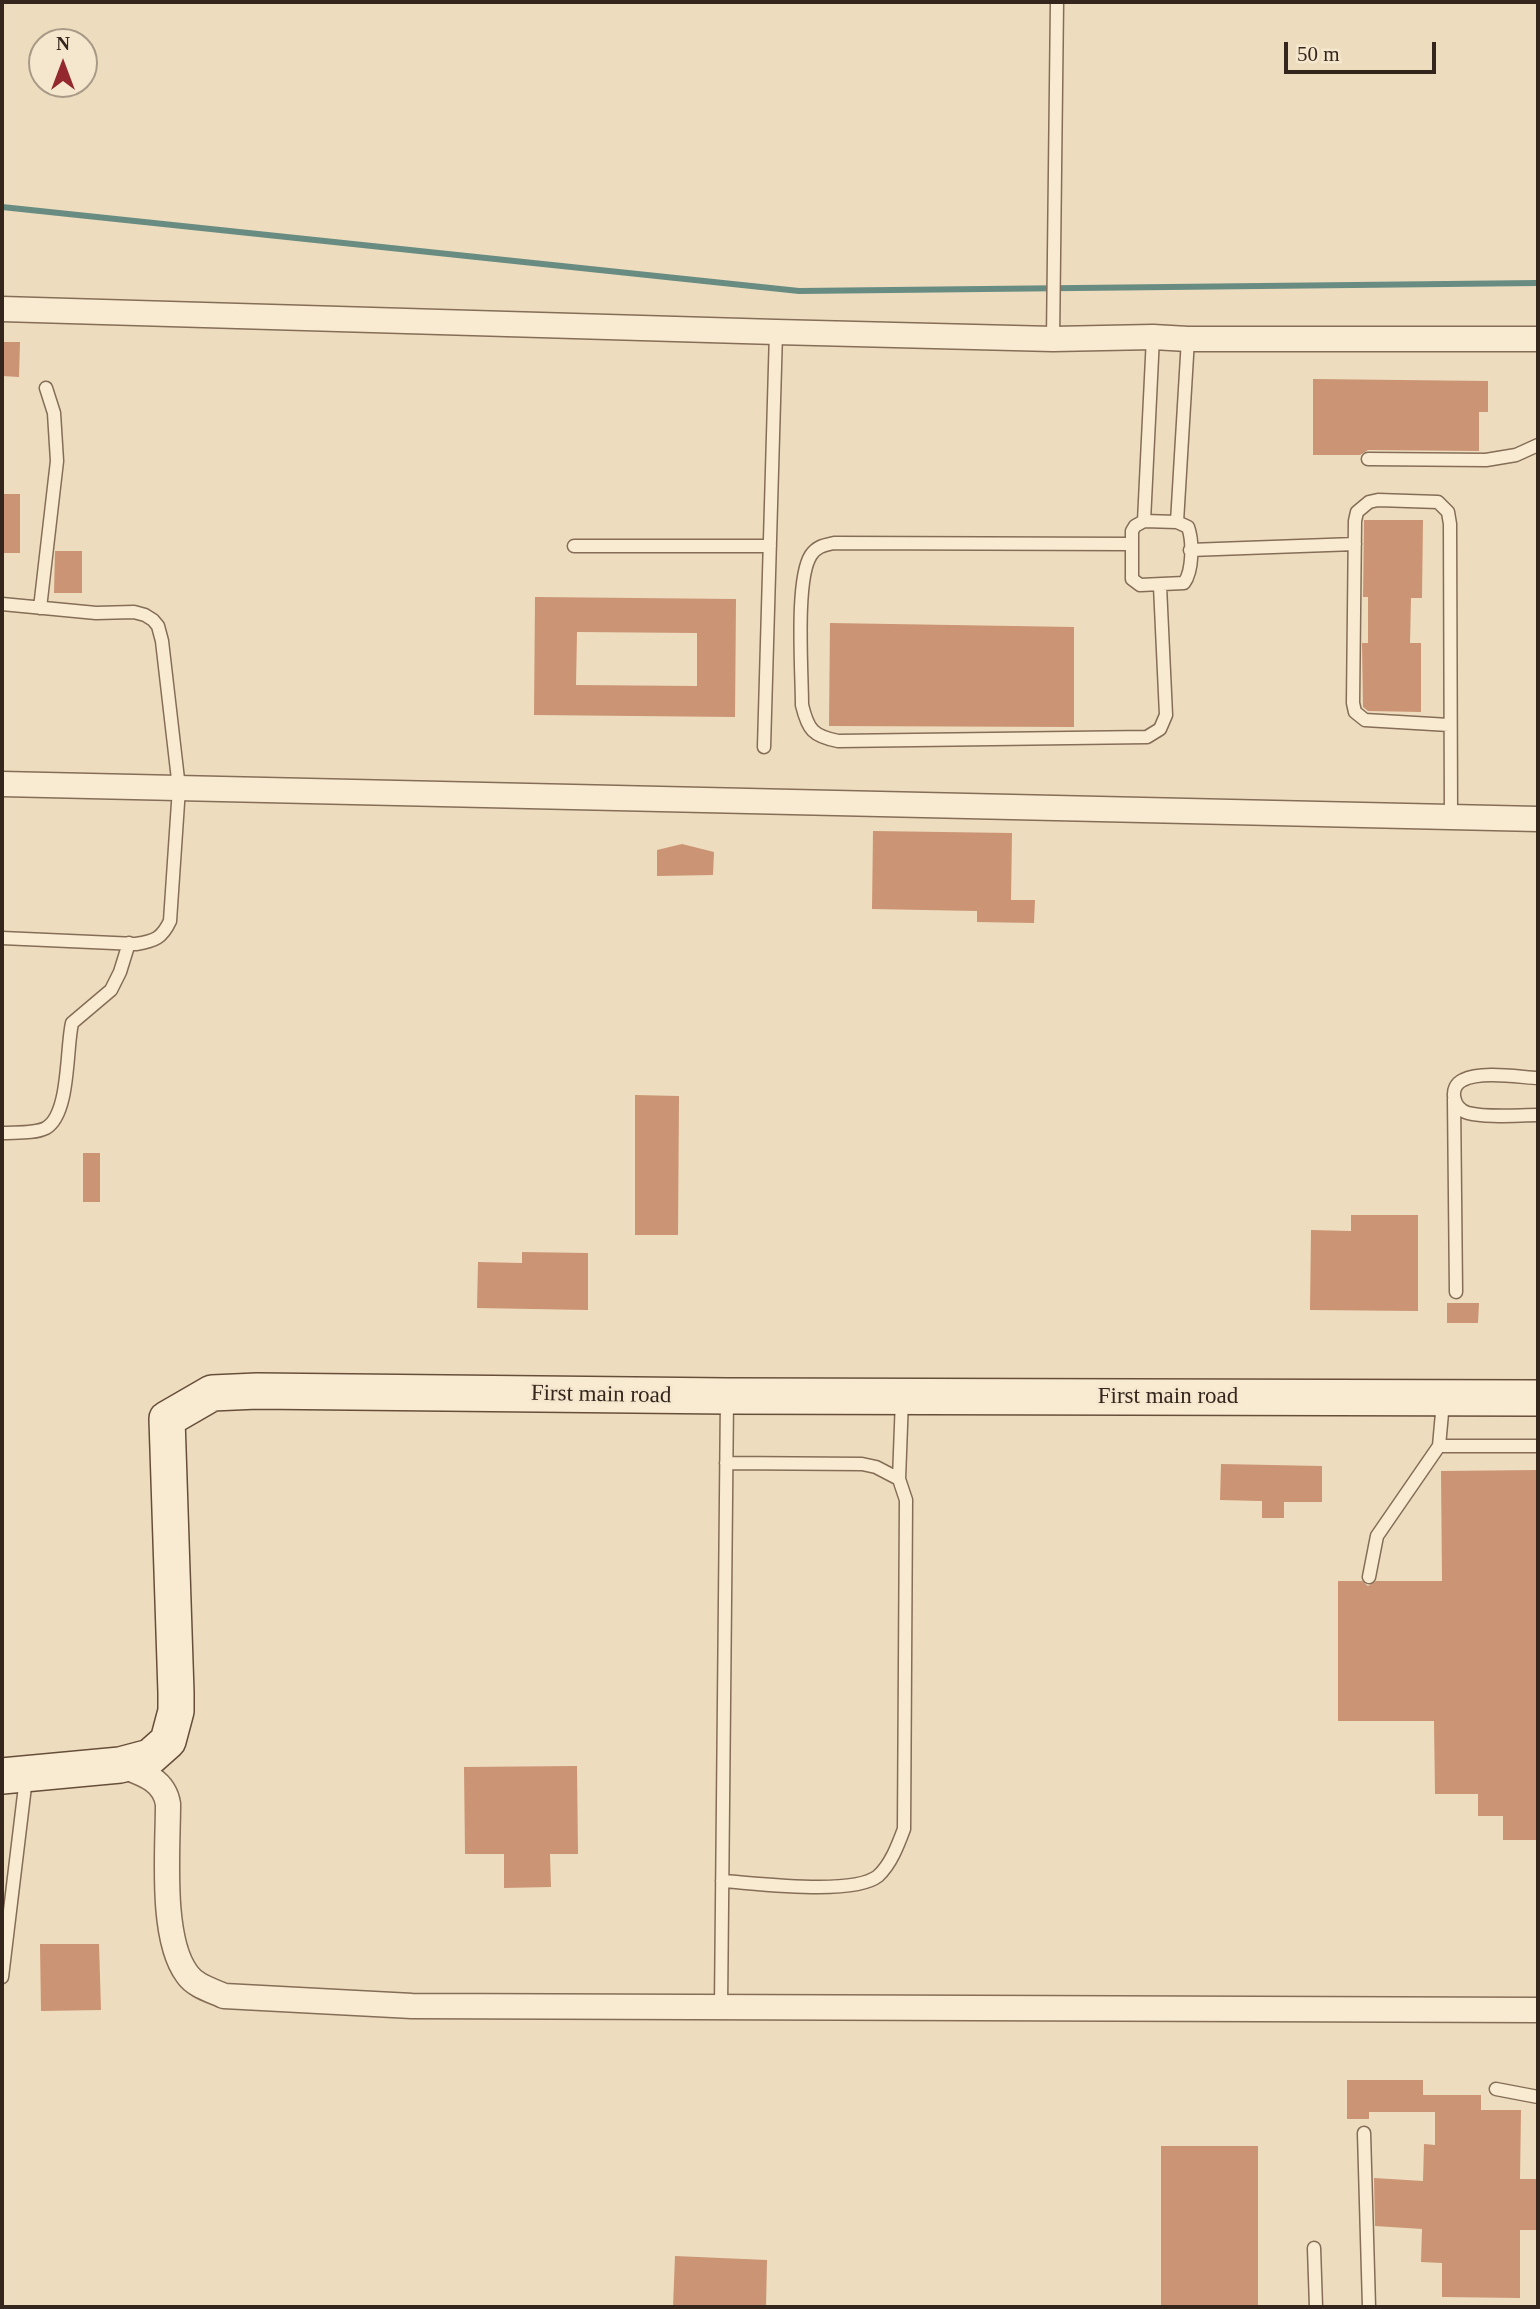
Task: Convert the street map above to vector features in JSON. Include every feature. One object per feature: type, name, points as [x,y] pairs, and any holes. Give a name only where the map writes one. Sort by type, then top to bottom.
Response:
[{"type":"street","points":[[2,309],[1053,339],[1153,337],[1538,340]]},
{"type":"street","points":[[2,784],[1538,819]]},
{"type":"street","name":"First main road","points":[[14,1775],[120,1765],[150,1757],[168,1741],[176,1712],[167,1419],[212,1393],[257,1391],[902,1397],[1538,1398]]},
{"type":"street","points":[[120,1765],[151,1777],[164,1790],[168,1804],[168,1907],[174,1953],[188,1976],[201,1986],[224,1996],[412,2006],[1538,2010]]},
{"type":"lane","points":[[1053,339],[1057,2]]},
{"type":"lane","points":[[764,747],[776,332]]},
{"type":"lane","points":[[1144,521],[1153,337]]},
{"type":"lane","points":[[1177,522],[1188,339]]},
{"type":"lane","points":[[40,608],[57,461],[54,413],[46,387]]},
{"type":"lane","points":[[1368,459],[1486,460],[1516,455],[1538,445]]},
{"type":"lane","points":[[1449,725],[1365,720],[1355,712],[1357,512],[1370,502],[1438,502],[1448,512],[1451,817]]},
{"type":"lane","points":[[1144,521],[1177,522],[1188,527],[1190,550],[1187,580],[1178,585],[1140,585],[1132,579],[1135,526],[1144,521]]},
{"type":"lane","points":[[1132,544],[834,543],[820,546],[812,553],[802,579],[802,705],[807,724],[819,737],[838,741],[1147,737],[1160,729],[1166,715],[1160,586]]},
{"type":"lane","points":[[1190,550],[1355,544]]},
{"type":"lane","points":[[574,546],[770,546]]},
{"type":"lane","points":[[2,604],[96,613],[134,612],[145,615],[158,626],[179,788],[170,921],[164,933],[154,941],[129,943],[2,938]]},
{"type":"lane","points":[[2,1133],[39,1130],[48,1127],[55,1119],[61,1106],[72,1023],[111,990],[129,943]]},
{"type":"lane","points":[[1456,1292],[1455,1088],[1466,1079],[1479,1076],[1538,1078]]},
{"type":"lane","points":[[1454,1099],[1458,1107],[1471,1114],[1538,1115]]},
{"type":"lane","points":[[721,2006],[727,1396]]},
{"type":"lane","points":[[722,1881],[806,1886],[834,1886],[859,1882],[876,1877],[887,1865],[904,1829],[906,1500],[899,1479],[902,1397]]},
{"type":"lane","points":[[1369,1577],[1377,1536],[1439,1446],[1444,1398]]},
{"type":"lane","points":[[1439,1446],[1538,1446]]},
{"type":"lane","points":[[726,1463],[862,1464],[884,1470],[899,1479]]},
{"type":"lane","points":[[2,1978],[14,1775]]},
{"type":"lane","points":[[1496,2089],[1538,2097]]},
{"type":"lane","points":[[1364,2133],[1368,2307]]},
{"type":"lane","points":[[1314,2248],[1316,2307]]},
{"type":"building","points":[[2,342],[20,342],[19,377],[2,376]]},
{"type":"building","points":[[1313,379],[1488,381],[1488,412],[1479,412],[1479,451],[1368,450],[1360,455],[1313,455]]},
{"type":"building","points":[[2,494],[20,494],[20,553],[2,553]]},
{"type":"building","points":[[1364,520],[1423,520],[1422,598],[1411,598],[1410,643],[1421,643],[1421,712],[1368,711],[1363,707],[1362,643],[1368,643],[1368,597],[1363,597]]},
{"type":"building","points":[[55,551],[82,551],[82,593],[54,593]]},
{"type":"building","points":[[535,597],[736,599],[735,717],[534,715]],"holes":[[[577,632],[697,633],[697,686],[576,685]]]},
{"type":"building","points":[[830,623],[1074,627],[1074,727],[829,726]]},
{"type":"building","points":[[873,831],[1012,833],[1011,900],[1035,900],[1034,923],[977,922],[977,911],[872,909]]},
{"type":"building","points":[[682,844],[714,852],[713,875],[657,876],[657,850]]},
{"type":"building","points":[[635,1095],[679,1096],[678,1235],[635,1235]]},
{"type":"building","points":[[83,1153],[100,1153],[100,1202],[83,1202]]},
{"type":"building","points":[[1351,1215],[1418,1215],[1418,1311],[1310,1310],[1311,1230],[1351,1231]]},
{"type":"building","points":[[522,1252],[588,1253],[588,1310],[477,1308],[478,1262],[522,1263]]},
{"type":"building","points":[[1447,1303],[1479,1303],[1478,1323],[1447,1323]]},
{"type":"building","points":[[1221,1464],[1322,1466],[1322,1502],[1284,1502],[1284,1518],[1262,1518],[1262,1501],[1220,1500]]},
{"type":"building","points":[[1538,1470],[1538,1840],[1503,1840],[1503,1816],[1478,1816],[1478,1794],[1435,1794],[1434,1721],[1338,1721],[1338,1581],[1362,1581],[1368,1586],[1376,1581],[1442,1581],[1441,1471]]},
{"type":"building","points":[[577,1766],[578,1854],[550,1854],[551,1887],[504,1888],[504,1854],[465,1854],[464,1767]]},
{"type":"building","points":[[40,1944],[99,1944],[101,2010],[41,2011]]},
{"type":"building","points":[[1347,2080],[1423,2080],[1423,2095],[1481,2095],[1481,2110],[1521,2110],[1520,2179],[1538,2179],[1538,2230],[1520,2230],[1520,2298],[1442,2297],[1442,2263],[1421,2262],[1422,2229],[1375,2226],[1374,2178],[1423,2181],[1424,2144],[1435,2145],[1435,2112],[1369,2112],[1369,2119],[1347,2119]]},
{"type":"building","points":[[1161,2146],[1258,2146],[1258,2307],[1161,2307]]},
{"type":"building","points":[[675,2256],[767,2260],[766,2307],[673,2307]]},
{"type":"waterway","points":[[2,207],[799,291],[1538,283]]}]
